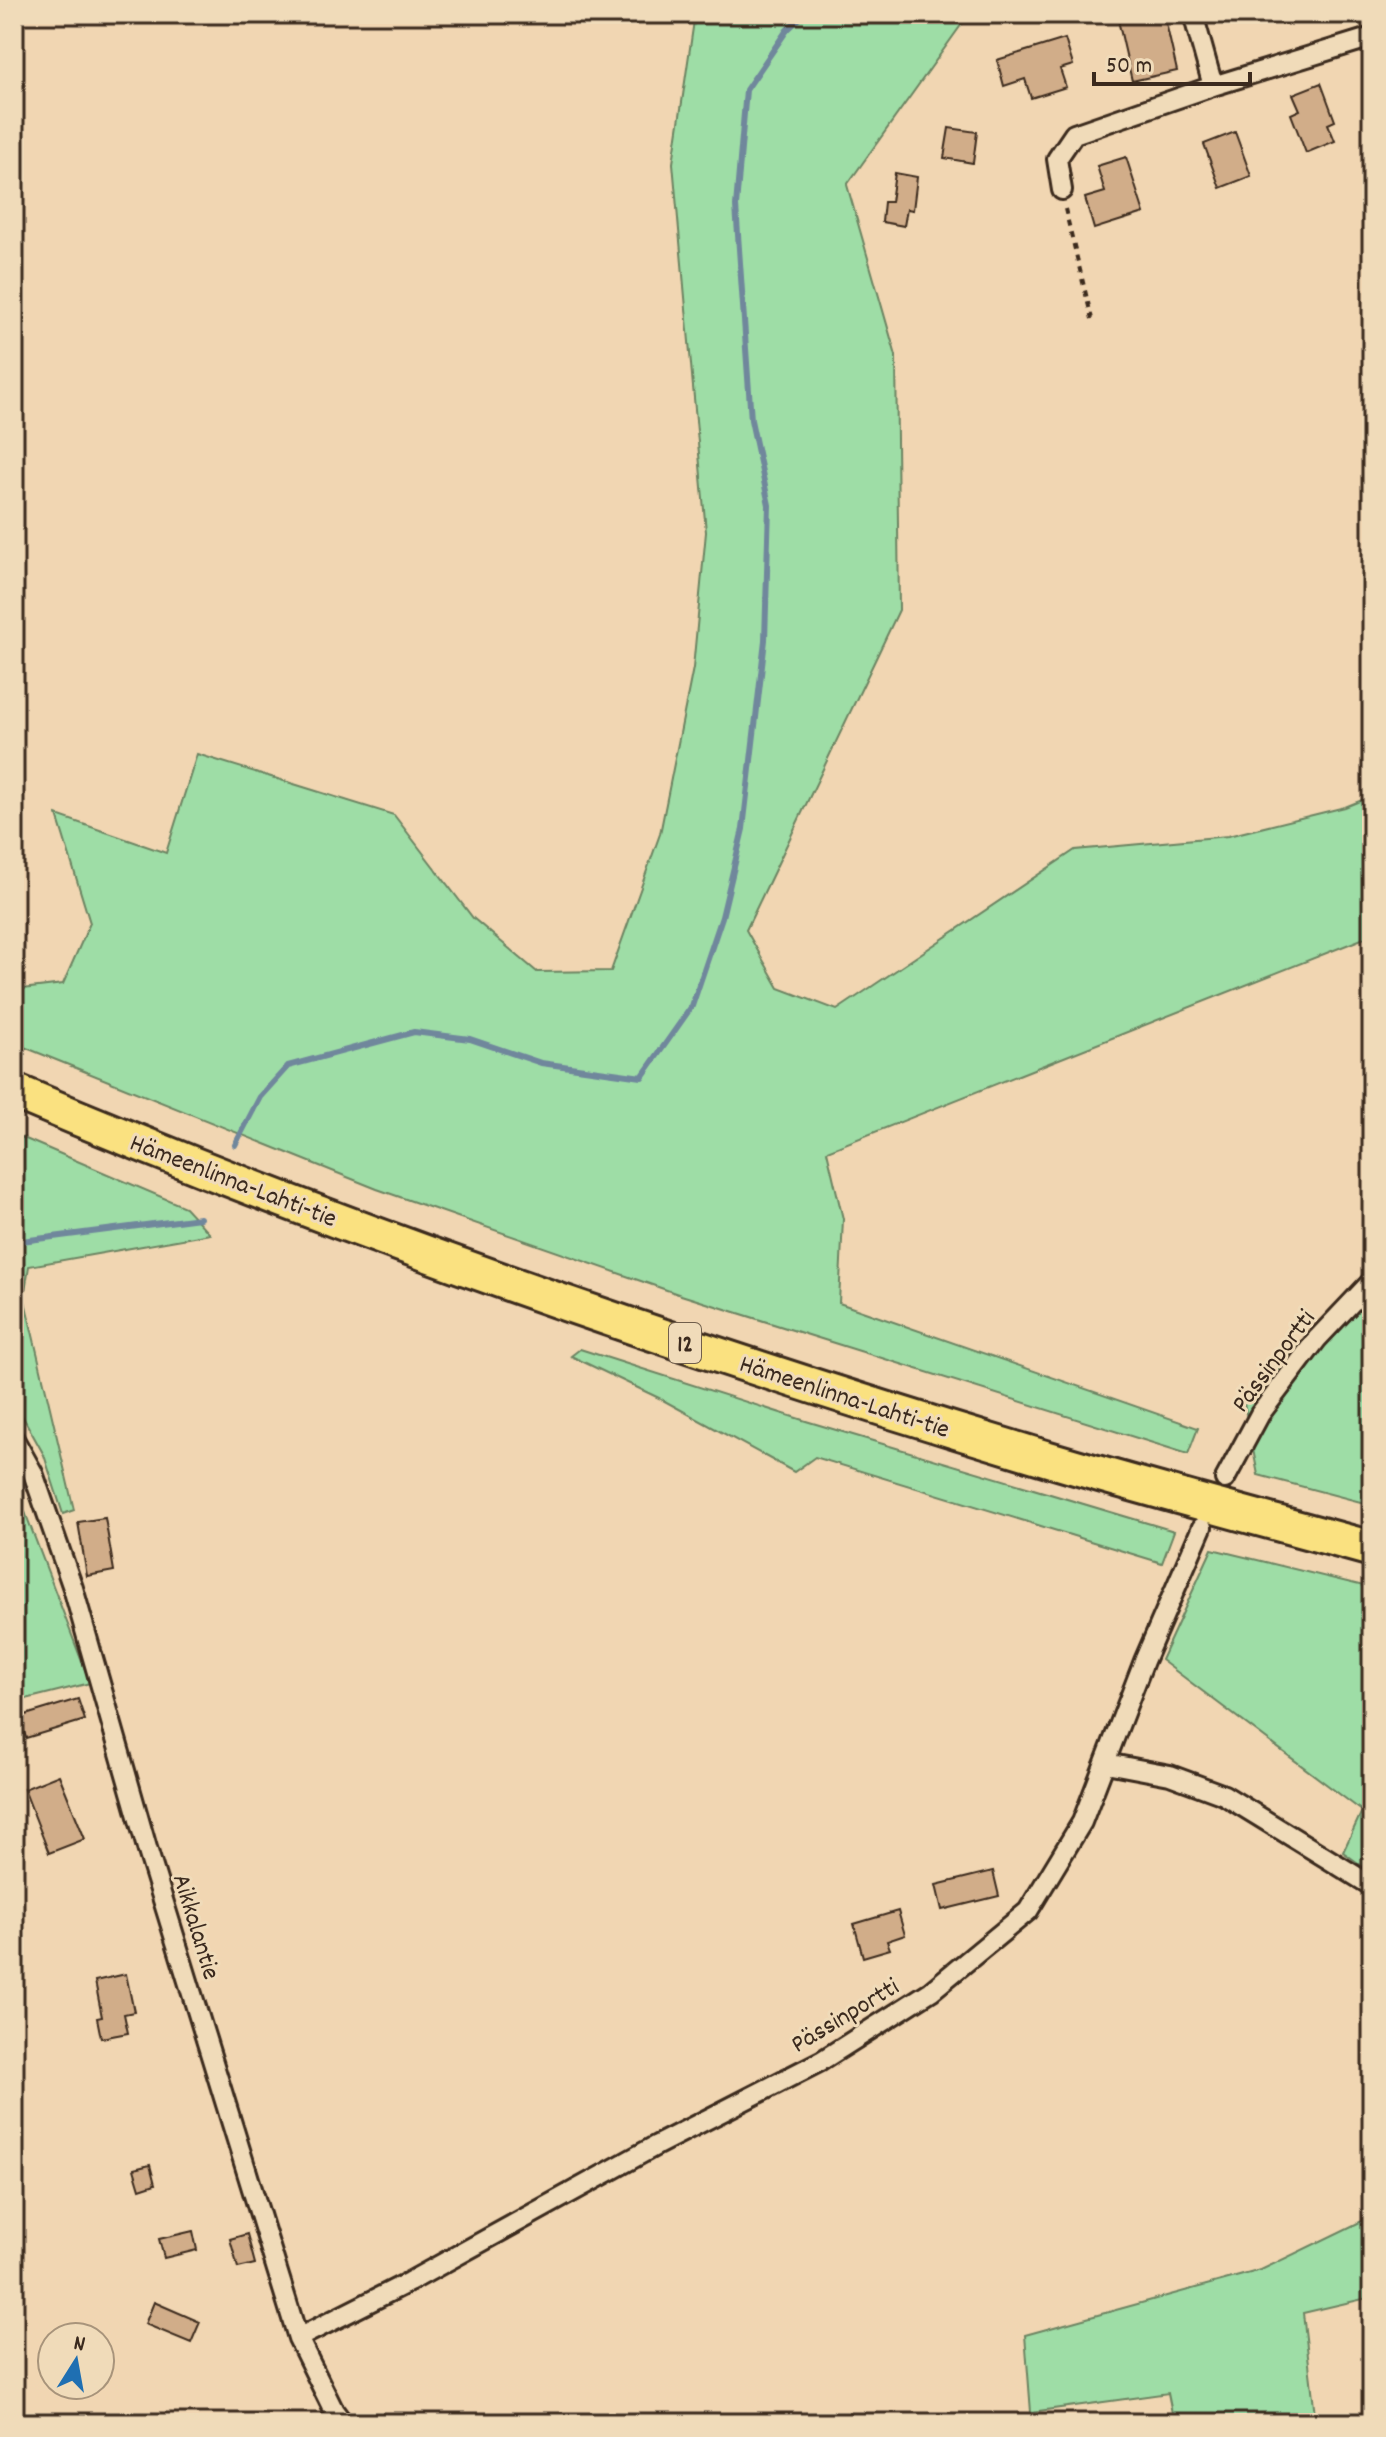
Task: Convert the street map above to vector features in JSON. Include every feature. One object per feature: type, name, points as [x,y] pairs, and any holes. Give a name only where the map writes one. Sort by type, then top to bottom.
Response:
[{"type":"highway","name":"Hämeenlinna-Lahti-tie","points":[[14,1091],[427,1253],[629,1325],[1027,1453],[1372,1549]]},
{"type":"street","points":[[1193,14],[1213,86]]},
{"type":"street","points":[[1062,190],[1057,159],[1074,134],[1213,86],[1372,37]]},
{"type":"street","name":"Pässinportti","points":[[1225,1479],[1260,1414],[1317,1339],[1372,1281]]},
{"type":"street","name":"Aikkalantie","points":[[14,1439],[33,1473],[73,1588],[147,1848],[298,2338],[343,2423]]},
{"type":"street","name":"Pässinportti","points":[[298,2338],[409,2282],[657,2145],[821,2061],[931,1991],[1028,1911],[1082,1822],[1144,1661],[1202,1527]]},
{"type":"street","points":[[1106,1763],[1170,1775],[1224,1795],[1372,1886]]},
{"type":"path","points":[[1062,190],[1092,319]]},
{"type":"green space","points":[[695,14],[969,14],[847,185],[896,356],[899,610],[746,930],[779,988],[837,1010],[1075,850],[1228,836],[1345,807],[1372,796],[1372,935],[827,1151],[843,1219],[839,1303],[1198,1428],[1188,1454],[681,1295],[377,1189],[14,1043],[14,990],[63,984],[90,923],[57,815],[166,853],[197,754],[394,815],[473,918],[537,972],[611,971],[660,834],[693,668],[706,532],[673,163]]},
{"type":"green space","points":[[14,1134],[185,1207],[210,1234],[29,1266],[24,1297],[74,1510],[63,1514],[44,1455],[14,1401]]},
{"type":"green space","points":[[1372,1272],[1372,1505],[1258,1475],[1243,1398]]},
{"type":"green space","points":[[580,1349],[806,1421],[1174,1531],[1162,1563],[815,1457],[794,1472],[661,1399],[571,1356]]},
{"type":"green space","points":[[14,1483],[90,1683],[14,1702]]},
{"type":"green space","points":[[1212,1549],[1372,1588],[1372,1873],[1343,1852],[1362,1811],[1161,1660]]},
{"type":"green space","points":[[1372,2219],[1372,2297],[1303,2313],[1316,2423],[1174,2423],[1168,2393],[1031,2412],[1025,2335],[1261,2270]]},
{"type":"building","points":[[1141,14],[1164,14],[1177,71],[1132,81],[1118,20]]},
{"type":"building","points":[[1065,39],[1073,65],[1060,69],[1066,87],[1031,98],[1025,79],[1004,86],[997,60]]},
{"type":"building","points":[[1321,83],[1335,121],[1328,124],[1335,141],[1306,153],[1291,114],[1300,110],[1293,94]]},
{"type":"building","points":[[949,128],[977,132],[973,163],[944,158]]},
{"type":"building","points":[[1235,132],[1251,176],[1220,188],[1204,144]]},
{"type":"building","points":[[1126,157],[1144,213],[1094,229],[1085,198],[1105,192],[1097,166]]},
{"type":"building","points":[[895,173],[917,177],[913,210],[907,209],[904,226],[882,222],[884,202],[891,202]]},
{"type":"building","points":[[105,1518],[114,1571],[87,1576],[78,1522]]},
{"type":"building","points":[[78,1699],[85,1720],[26,1738],[19,1717]]},
{"type":"building","points":[[59,1775],[85,1839],[49,1853],[24,1789]]},
{"type":"building","points":[[993,1871],[999,1896],[942,1910],[936,1885]]},
{"type":"building","points":[[898,1911],[905,1935],[887,1941],[890,1949],[863,1957],[854,1924]]},
{"type":"building","points":[[126,1974],[134,2012],[124,2014],[128,2033],[101,2038],[97,2018],[102,2017],[95,1981]]},
{"type":"building","points":[[150,2165],[155,2184],[140,2189],[134,2169]]},
{"type":"building","points":[[193,2231],[197,2250],[164,2258],[159,2239]]},
{"type":"building","points":[[247,2234],[255,2264],[238,2268],[230,2239]]},
{"type":"building","points":[[154,2302],[200,2322],[191,2343],[145,2324]]},
{"type":"waterway","points":[[235,1145],[260,1097],[288,1066],[414,1032],[470,1039],[541,1063],[642,1077],[692,1006],[722,917],[743,829],[765,640],[769,505],[751,420],[736,206],[746,90],[787,30],[804,14]]},
{"type":"waterway","points":[[14,1242],[200,1218]]}]
